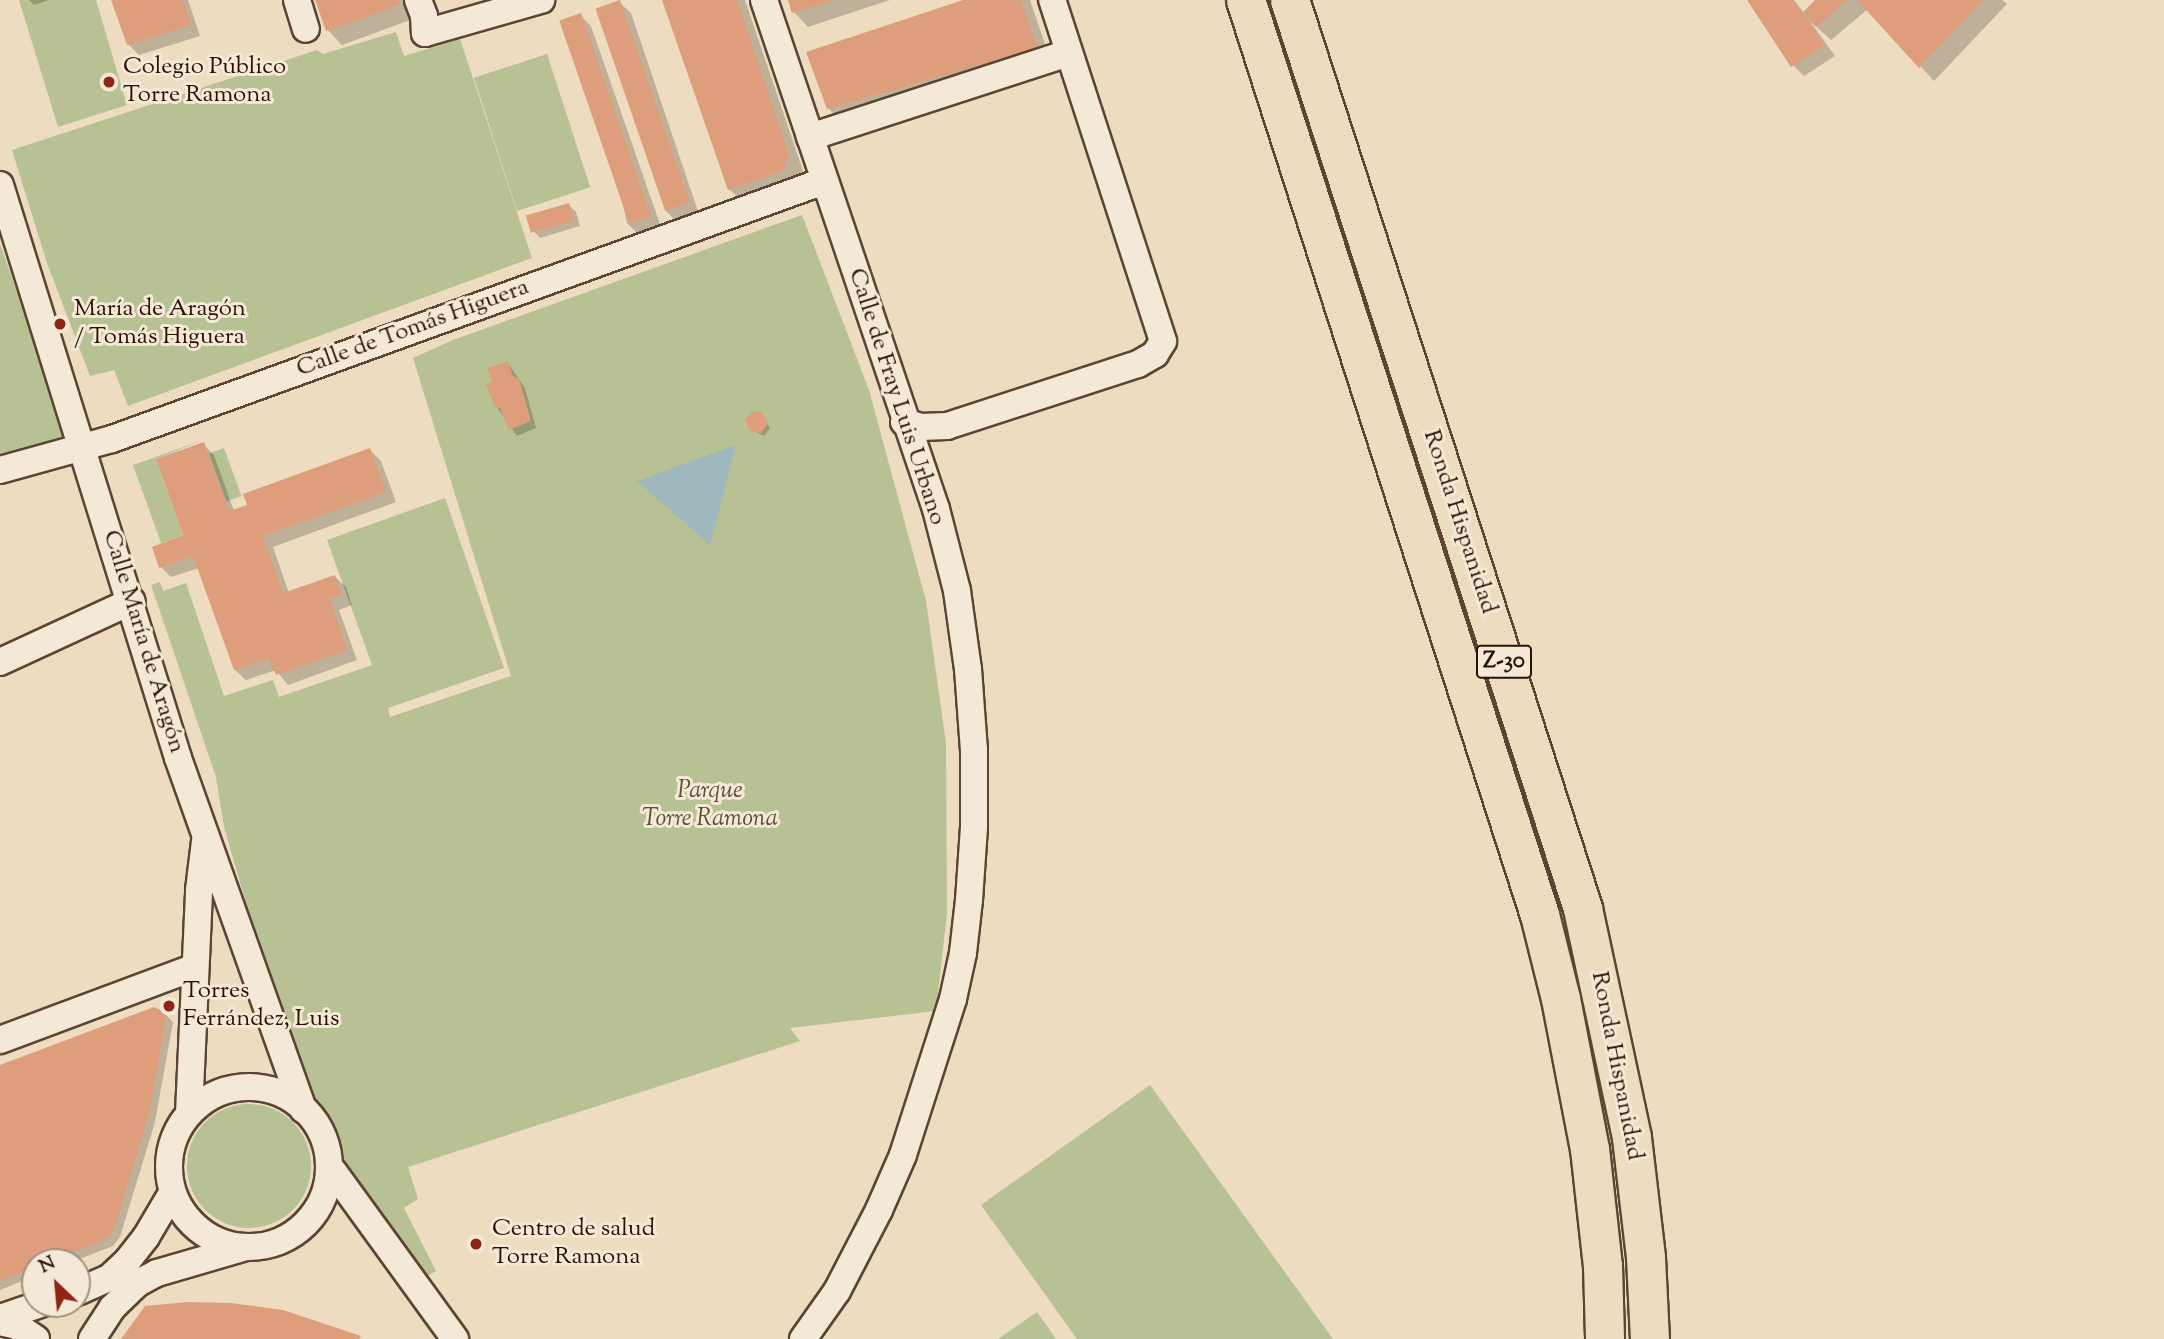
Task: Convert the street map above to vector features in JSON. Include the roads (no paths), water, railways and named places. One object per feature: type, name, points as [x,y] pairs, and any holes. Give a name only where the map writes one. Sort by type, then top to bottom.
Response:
[{"type":"highway","name":"Ronda Hispanidad","points":[[1246,0],[1540,915],[1561,999],[1590,1149],[1603,1266],[1605,1339]]},
{"type":"highway","name":"Ronda Hispanidad","points":[[1290,0],[1583,909],[1632,1138],[1646,1258],[1650,1339]]},
{"type":"street","points":[[297,0],[306,29]]},
{"type":"street","points":[[418,0],[424,16],[425,33],[526,2]]},
{"type":"street","name":"Calle de Fray Luis Urbano","points":[[764,0],[819,134],[824,181],[904,422],[923,463],[957,591],[968,670],[974,750],[974,827],[963,953],[953,999],[903,1155],[858,1252],[836,1291],[803,1339]]},
{"type":"street","points":[[904,422],[921,427],[947,426],[1138,364],[1155,354],[1163,341],[1059,56],[1052,0]]},
{"type":"street","points":[[819,134],[1059,56]]},
{"type":"street","name":"Calle de Tomás Higuera","points":[[0,470],[83,449],[824,181]]},
{"type":"street","name":"Calle María de Aragón","points":[[0,185],[132,601],[178,758],[303,1108]]},
{"type":"street","points":[[923,463],[927,450],[947,426]]},
{"type":"street","points":[[0,662],[132,601]]},
{"type":"street","name":"Calle María de Aragón","points":[[189,1113],[194,967],[205,835]]},
{"type":"street","points":[[0,1041],[194,967]]},
{"type":"street","points":[[92,1339],[112,1308],[138,1283],[157,1273],[246,1247],[268,1245],[309,1223],[321,1207],[332,1171],[331,1155],[322,1134],[303,1108],[282,1094],[258,1087],[232,1088],[209,1098],[189,1113],[177,1131],[170,1151],[168,1172],[172,1193],[183,1214],[200,1231],[222,1243],[246,1247]]},
{"type":"street","points":[[332,1171],[451,1337]]},
{"type":"street","points":[[91,1286],[109,1278],[128,1260],[146,1237],[172,1193]]},
{"type":"street","points":[[0,1320],[21,1312]]},
{"type":"street","points":[[0,1320],[18,1326],[37,1339]]},
{"type":"water","points":[[736,445],[710,545],[637,481]]},
{"type":"place","name":"Colegio Público Torre Ramona","points":[[109,82]]},
{"type":"place","name":"María de Aragón / Tomás Higuera","points":[[60,324]]},
{"type":"place","name":"Torres Ferrández, Luis","points":[[169,1006]]},
{"type":"place","name":"Centro de salud Torre Ramona","points":[[476,1244]]},
{"type":"park label","name":"Parque Torre Ramona","points":[[710,806]]}]
